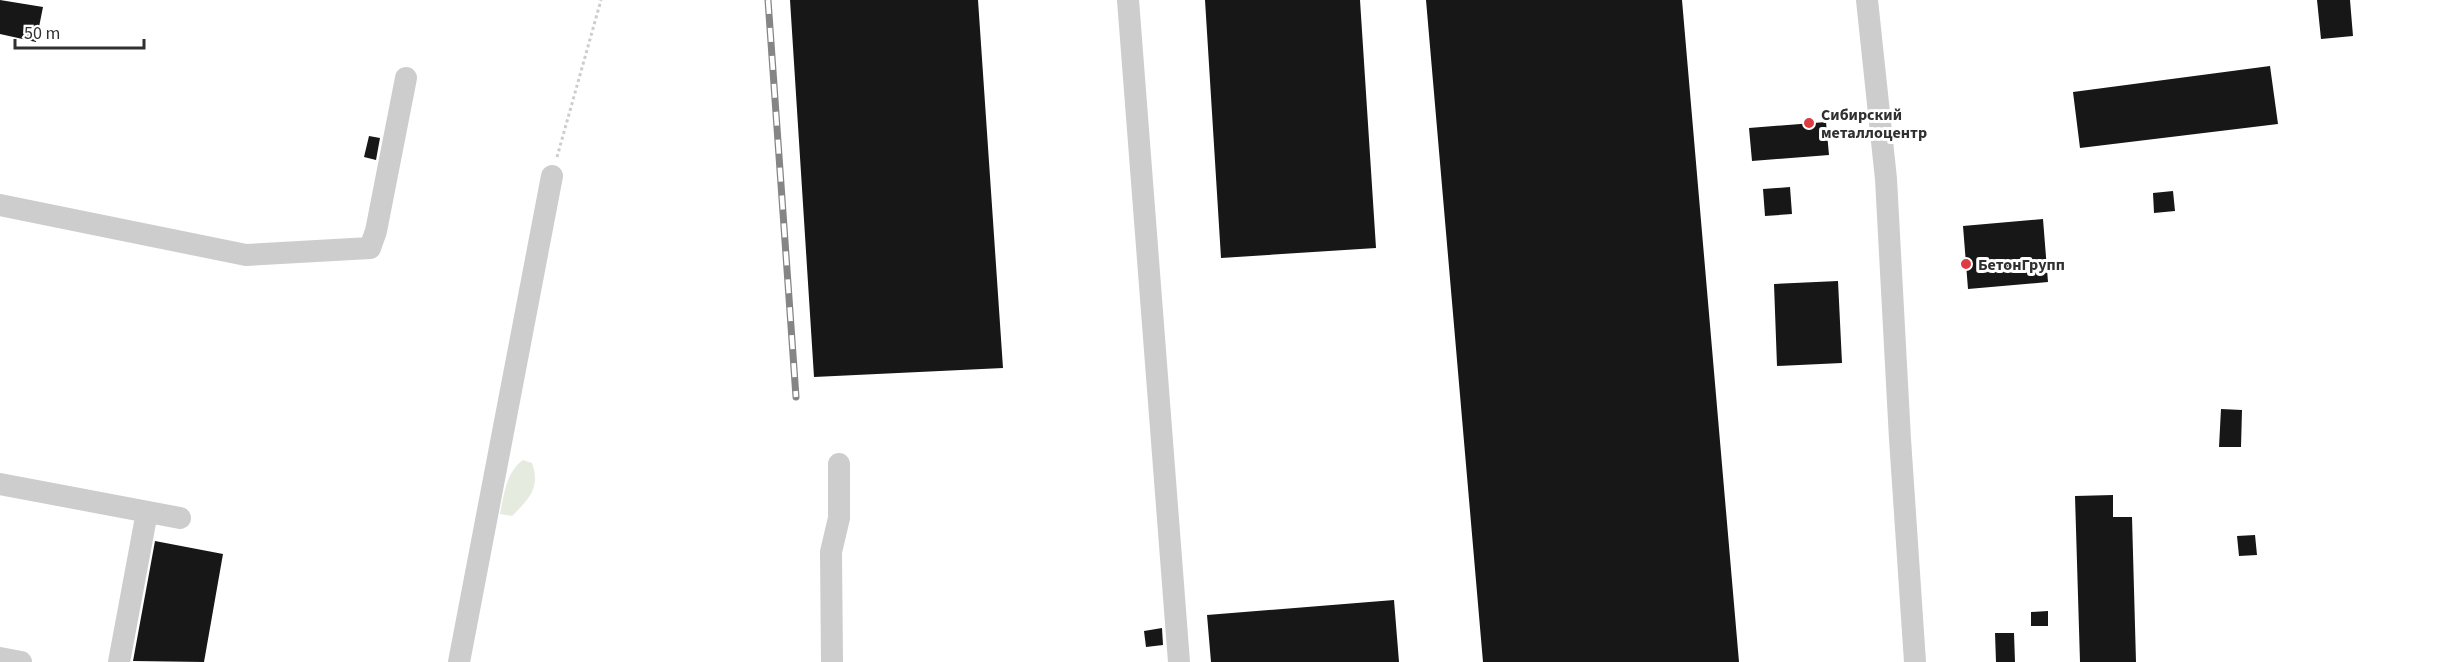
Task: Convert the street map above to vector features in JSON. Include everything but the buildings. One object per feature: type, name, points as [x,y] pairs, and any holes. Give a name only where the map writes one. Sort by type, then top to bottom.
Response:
[{"type":"lane","points":[[1128,0],[1179,662]]},
{"type":"lane","points":[[1867,0],[1886,178],[1915,662]]},
{"type":"lane","points":[[0,205],[246,255],[370,248],[376,231],[406,78]]},
{"type":"lane","points":[[459,662],[552,176]]},
{"type":"lane","points":[[832,662],[831,552],[838,518],[839,464]]},
{"type":"lane","points":[[0,484],[180,518]]},
{"type":"lane","points":[[119,662],[147,512]]},
{"type":"lane","points":[[0,658],[21,662]]},
{"type":"path","points":[[552,176],[601,0]]},
{"type":"shaded area","points":[[523,460],[532,463],[535,479],[532,493],[512,516],[500,514],[509,477]]},
{"type":"railway","points":[[768,0],[796,397]]},
{"type":"place","name":"Сибирский металлоцентр","points":[[1809,123]]},
{"type":"place","name":"БетонГрупп","points":[[1966,264]]}]
